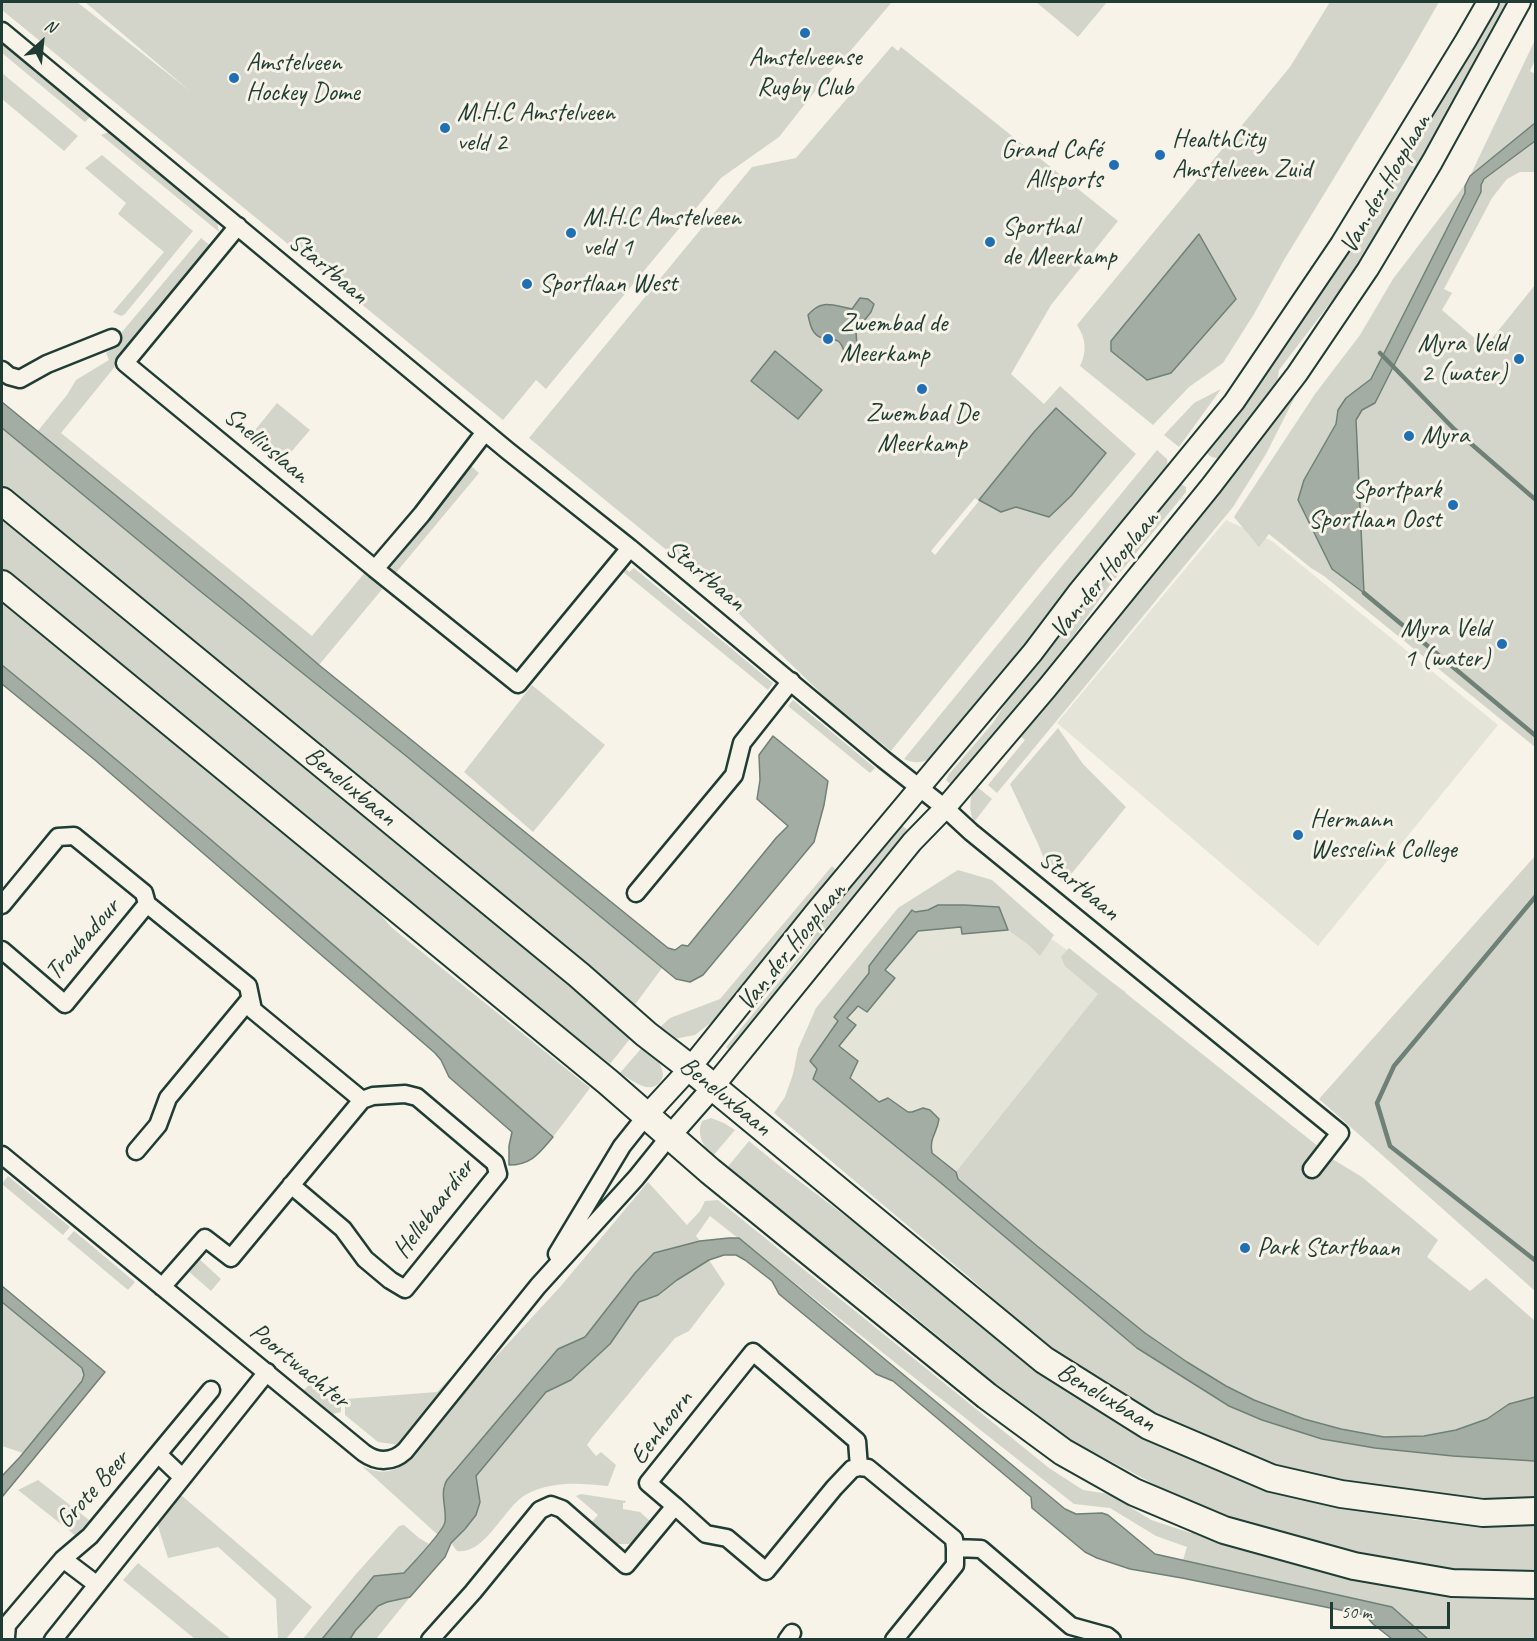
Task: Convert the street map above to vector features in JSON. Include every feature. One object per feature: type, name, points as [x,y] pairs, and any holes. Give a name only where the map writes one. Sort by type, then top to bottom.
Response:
[{"type":"main road","name":"Beneluxbaan","points":[[2,501],[1044,1360],[1149,1426],[1271,1478],[1341,1494],[1483,1513],[1536,1511]]},
{"type":"main road","points":[[2,584],[598,1074],[669,1137],[987,1396],[1063,1452],[1134,1492],[1224,1530],[1354,1566],[1452,1583],[1536,1585]]},
{"type":"street","name":"Van der Hooplaan","points":[[646,1116],[690,1068],[817,910],[1033,651],[1086,582],[1234,402],[1341,244],[1488,2]]},
{"type":"street","name":"Van der Hooplaan","points":[[669,1137],[713,1087],[912,842],[945,808],[1047,688],[1211,486],[1297,374],[1374,260],[1432,162],[1520,2]]},
{"type":"street","name":"Startbaan","points":[[2,31],[485,432],[630,548],[945,808],[971,832],[1340,1133],[1312,1169]]},
{"type":"street","name":"Snelliuslaan","points":[[238,226],[125,363],[375,569]]},
{"type":"street","points":[[2,370],[9,376],[20,379],[47,364],[112,338]]},
{"type":"street","points":[[485,432],[422,514],[375,569],[518,684],[630,548]]},
{"type":"street","points":[[636,893],[734,775],[742,743],[791,681]]},
{"type":"street","name":"Troubadour","points":[[2,905],[58,837],[74,836],[144,893],[147,904],[248,986],[253,1010],[362,1100]]},
{"type":"street","name":"Troubadour","points":[[2,950],[65,1004],[147,904]]},
{"type":"street","points":[[136,1151],[158,1125],[168,1098],[250,999]]},
{"type":"street","name":"Hellebaardier","points":[[291,1185],[343,1229],[365,1259],[405,1289],[498,1174],[495,1163],[417,1097],[405,1094],[373,1096],[362,1100]]},
{"type":"street","points":[[162,1287],[205,1238],[231,1258],[362,1100]]},
{"type":"street","name":"Poortwachter","points":[[538,1286],[622,1146],[646,1116]]},
{"type":"street","name":"Poortwachter","points":[[2,1155],[364,1453],[382,1460],[395,1458],[405,1451],[538,1286],[636,1178],[669,1137]]},
{"type":"street","name":"Eenhoorn","points":[[675,1506],[648,1483],[753,1352],[857,1441],[859,1467]]},
{"type":"street","points":[[52,1640],[267,1372]]},
{"type":"street","name":"Grote Beer","points":[[6,1632],[63,1559],[90,1536],[211,1390]]},
{"type":"street","name":"Grote Beer","points":[[159,1455],[182,1477]]},
{"type":"street","points":[[430,1640],[473,1592],[540,1510],[551,1505],[562,1509],[626,1565],[675,1506],[706,1534],[727,1538],[766,1571],[834,1488],[852,1469],[859,1467],[868,1468],[954,1539],[955,1565],[894,1640]]},
{"type":"street","points":[[955,1548],[981,1549],[1071,1626],[1086,1636],[1107,1636],[1112,1640]]},
{"type":"street","name":"Grote Beer","points":[[63,1559],[96,1584]]},
{"type":"shaded area","name":"Sportlaan West","points":[[2,2],[77,2],[190,91],[85,2],[892,2],[846,56],[842,57],[779,137],[721,178],[546,389],[536,380],[503,420],[2,10]]},
{"type":"shaded area","points":[[1036,2],[1107,2],[1078,37]]},
{"type":"shaded area","points":[[1330,2],[1439,2],[1223,363],[1189,387],[1153,425],[1080,366],[1084,356],[1084,345],[1077,325],[1290,67]]},
{"type":"shaded area","points":[[1495,2],[1511,2],[1430,146],[1354,272],[1279,370],[1276,388],[1221,458],[1211,456],[1204,448]]},
{"type":"shaded area","points":[[1535,40],[1535,60],[1530,71],[1535,74],[1535,123],[1470,176]]},
{"type":"shaded area","points":[[2,44],[90,117],[85,122],[2,53]]},
{"type":"shaded area","name":"Zwembad de Meerkamp","points":[[892,46],[898,51],[901,47],[1118,221],[1051,305],[1011,374],[1044,404],[1060,386],[1136,454],[1037,570],[891,751],[827,699],[707,583],[529,438],[752,167],[796,158]],"holes":[[[1106,453],[1071,496],[1049,517],[1016,507]],[[975,498],[979,501],[935,555],[931,551]]]},
{"type":"shaded area","points":[[2,73],[78,136],[64,151],[2,99]]},
{"type":"shaded area","points":[[1535,123],[1535,141],[1484,179],[1481,192],[1375,403],[1362,410],[1356,420],[1364,593],[1332,569],[1298,500],[1304,480],[1336,424],[1338,410],[1346,398],[1371,379],[1465,193],[1465,186],[1470,176]]},
{"type":"shaded area","points":[[109,132],[217,222],[219,232],[101,135]]},
{"type":"shaded area","name":"Sportpark Sportlaan Oost","points":[[1535,141],[1535,172],[1520,172],[1507,179],[1492,198],[1444,289],[1452,293],[1442,310],[1485,347],[1535,285],[1535,747],[1269,534],[1259,547],[1234,517],[1315,394],[1360,335],[1393,279],[1467,182],[1465,193],[1371,380],[1347,398],[1338,410],[1336,424],[1304,480],[1298,500],[1332,569],[1364,592],[1356,420],[1362,409],[1375,403],[1481,193],[1484,180]]},
{"type":"shaded area","points":[[102,155],[193,231],[121,316],[113,312],[164,252],[118,214],[126,203],[85,168]]},
{"type":"shaded area","points":[[1199,234],[1236,299],[1171,373],[1147,380],[1111,351],[1111,341]]},
{"type":"shaded area","points":[[201,238],[212,247],[61,433],[312,636],[461,457],[479,473],[319,665],[242,599],[37,432],[67,395],[76,380],[109,360],[106,353],[114,348],[111,343]]},
{"type":"shaded area","points":[[860,298],[868,299],[874,304],[871,312],[856,331],[857,347],[860,353],[856,360],[849,362],[838,341],[819,337],[814,332],[808,315],[818,306],[828,304],[852,309]]},
{"type":"shaded area","points":[[775,351],[822,390],[798,419],[751,381]]},
{"type":"shaded area","points":[[1301,385],[1266,454],[1233,507],[997,793],[988,785],[1025,740],[1020,736],[1024,731],[1021,728]]},
{"type":"shaded area","points":[[1221,389],[1179,447],[1164,435],[1194,403]]},
{"type":"shaded area","points":[[2,402],[319,665],[668,948],[675,950],[682,945],[688,946],[788,826],[757,799],[760,780],[759,755],[773,736],[828,781],[814,842],[703,975],[690,982],[676,979],[405,755],[200,591],[2,428]]},
{"type":"shaded area","points":[[277,403],[310,430],[279,466],[247,440]]},
{"type":"shaded area","points":[[1056,408],[1106,453],[1071,496],[1049,517],[1016,507],[1001,512],[979,500],[1034,432]]},
{"type":"shaded area","points":[[2,428],[200,591],[405,755],[662,968],[634,1006],[2,492]]},
{"type":"shaded area","points":[[1157,450],[1167,459],[1168,468],[933,757],[919,762],[904,759]]},
{"type":"shaded area","points":[[1181,484],[1186,487],[1186,492],[1110,585],[1046,674],[954,784],[949,783],[946,780],[949,774],[993,723],[1031,662],[1177,485]]},
{"type":"shaded area","points":[[2,520],[446,885],[633,1035],[610,1064],[95,652],[2,574]]},
{"type":"shaded area","name":"Hermann Wesselink College","points":[[1226,520],[1272,541],[1498,725],[1318,946],[1057,723]]},
{"type":"shaded area","points":[[625,568],[629,572],[634,568],[773,683],[768,690],[622,571]]},
{"type":"shaded area","points":[[2,601],[367,899],[391,927],[590,1088],[553,1137],[163,798],[2,665]]},
{"type":"shaded area","points":[[2,665],[211,839],[553,1137],[544,1148],[524,1163],[509,1165],[512,1132],[449,1077],[435,1053],[95,760],[2,684]]},
{"type":"shaded area","points":[[532,685],[605,745],[533,832],[464,772]]},
{"type":"shaded area","points":[[793,700],[875,768],[870,773],[788,706]]},
{"type":"shaded area","points":[[1058,728],[1083,764],[1126,807],[1063,884],[1045,862],[1010,784]]},
{"type":"shaded area","points":[[975,785],[992,799],[974,822],[970,804]]},
{"type":"shaded area","points":[[901,825],[908,830],[793,968],[768,1007],[733,1053],[726,1047],[808,946],[836,901]]},
{"type":"shaded area","points":[[1535,856],[1535,1291],[1319,1099]]},
{"type":"shaded area","points":[[832,866],[836,870],[713,1021],[695,1035],[674,1039],[657,1030],[670,1018],[720,999]]},
{"type":"shaded area","points":[[958,870],[992,880],[1054,935],[1040,956],[1008,930],[999,907],[938,905],[928,910],[915,912],[869,966],[869,973],[834,1017],[838,1021],[810,1061],[817,1069],[814,1079],[1137,1348],[1229,1406],[1263,1420],[1322,1439],[1375,1448],[1535,1461],[1535,1499],[1491,1499],[1420,1493],[1355,1486],[1312,1476],[1262,1460],[1137,1404],[1076,1366],[1016,1319],[774,1113],[785,1097],[798,1049],[816,1008],[898,908]]},
{"type":"shaded area","points":[[963,876],[1126,992],[944,1208],[828,1071],[848,1000]]},
{"type":"shaded area","points":[[938,905],[999,907],[1008,930],[962,934],[961,927],[918,931],[885,970],[895,978],[867,1012],[858,1006],[847,1018],[856,1025],[839,1046],[858,1061],[850,1078],[879,1102],[888,1098],[908,1112],[923,1108],[930,1110],[939,1119],[932,1139],[932,1153],[956,1172],[958,1179],[1145,1333],[1226,1386],[1254,1400],[1304,1419],[1384,1437],[1424,1436],[1456,1430],[1487,1419],[1509,1404],[1535,1397],[1535,1461],[1375,1448],[1322,1439],[1262,1420],[1229,1406],[1137,1348],[813,1079],[817,1069],[810,1061],[838,1021],[834,1017],[869,973],[869,966],[912,910],[915,912],[928,910]]},
{"type":"shaded area","name":"Park Startbaan","points":[[1069,948],[1319,1147],[1308,1161],[1319,1170],[1329,1157],[1362,1177],[1438,1240],[1427,1257],[1470,1291],[1486,1278],[1535,1321],[1535,1397],[1509,1404],[1487,1419],[1456,1430],[1424,1436],[1384,1437],[1304,1419],[1254,1400],[1226,1386],[1145,1333],[958,1179],[956,1172],[1098,994],[1065,966],[1061,957]]},
{"type":"shaded area","points":[[645,1044],[659,1062],[663,1074],[659,1083],[650,1087],[640,1085],[620,1073]]},
{"type":"shaded area","points":[[711,1118],[735,1130],[712,1157],[702,1140],[700,1131],[702,1121]]},
{"type":"shaded area","points":[[749,1141],[897,1255],[1034,1365],[1111,1419],[1172,1449],[1346,1506],[1415,1520],[1535,1524],[1535,1573],[1454,1570],[1408,1564],[1284,1540],[1209,1511],[1063,1436],[1029,1411],[875,1284],[725,1170]]},
{"type":"shaded area","points":[[8,1176],[70,1227],[63,1235],[2,1184]]},
{"type":"shaded area","points":[[648,1182],[687,1225],[700,1211],[705,1201],[718,1200],[1049,1468],[1083,1490],[1109,1494],[1151,1520],[1191,1533],[1193,1525],[1535,1594],[1535,1639],[1428,1639],[1392,1607],[1183,1560],[1187,1547],[1156,1536],[1110,1508],[1074,1504],[710,1216],[696,1236],[700,1241],[654,1253],[635,1273],[585,1337],[558,1349],[443,1486],[446,1523],[438,1535],[362,1466],[380,1472],[394,1470],[407,1462],[477,1377],[560,1287]]},
{"type":"shaded area","points":[[74,1231],[135,1282],[128,1290],[67,1239]]},
{"type":"shaded area","points":[[739,1238],[1065,1509],[1076,1514],[1102,1513],[1108,1515],[1155,1554],[1392,1607],[1428,1639],[1392,1639],[1365,1615],[1130,1569],[1085,1552],[1032,1508],[1031,1497],[893,1381],[876,1374],[779,1294],[772,1281],[736,1255],[724,1255],[709,1260],[658,1295],[639,1302],[610,1344],[571,1380],[546,1392],[476,1476],[480,1502],[476,1515],[451,1543],[445,1557],[410,1597],[378,1606],[350,1639],[322,1639],[374,1576],[404,1573],[427,1548],[445,1522],[443,1495],[447,1480],[558,1349],[585,1337],[635,1273],[654,1253],[700,1241]]},
{"type":"shaded area","points":[[197,1257],[221,1279],[211,1291],[187,1270]]},
{"type":"shaded area","points":[[709,1260],[725,1284],[689,1331],[675,1338],[587,1445],[596,1456],[601,1452],[616,1465],[608,1486],[566,1484],[546,1487],[527,1494],[510,1509],[486,1538],[467,1550],[457,1551],[451,1543],[465,1529],[480,1502],[475,1476],[546,1392],[571,1380],[610,1344],[639,1302],[658,1295]]},
{"type":"shaded area","points":[[2,1286],[105,1372],[2,1497],[2,1476],[82,1381],[84,1375],[82,1368],[2,1302]]},
{"type":"shaded area","points":[[2,1302],[82,1368],[84,1375],[82,1381],[23,1453],[2,1446]]},
{"type":"shaded area","points":[[449,1379],[451,1382],[399,1445],[378,1442],[345,1415],[345,1399],[437,1392]]},
{"type":"shaded area","points":[[311,1383],[332,1400],[341,1399],[341,1412],[333,1414],[304,1390]]},
{"type":"shaded area","points":[[38,1480],[89,1520],[76,1536],[18,1490]]},
{"type":"shaded area","points":[[581,1494],[626,1501],[623,1503],[623,1509],[640,1512],[650,1521],[632,1544],[616,1544],[590,1524],[598,1515],[576,1496]]},
{"type":"shaded area","points":[[181,1495],[312,1607],[286,1639],[278,1639],[276,1599],[218,1547],[168,1558],[157,1523]]},
{"type":"shaded area","points":[[404,1525],[429,1544],[404,1573],[374,1576],[322,1639],[302,1640],[356,1574],[399,1526]]},
{"type":"shaded area","points":[[138,1563],[231,1639],[195,1639],[123,1580]]},
{"type":"shaded area","points":[[410,1597],[376,1639],[350,1640],[362,1622],[378,1606],[389,1601]]},
{"type":"waterway","points":[[1380,353],[1454,429],[1536,500]]},
{"type":"waterway","points":[[1364,593],[1536,736]]},
{"type":"waterway","points":[[1536,896],[1394,1066],[1377,1103],[1390,1146],[1536,1261]]},
{"type":"place","name":"Amstelveense Rugby Club","points":[[805,33]]},
{"type":"place","name":"Amstelveen Hockey Dome","points":[[234,78]]},
{"type":"place","name":"M.H.C Amstelveen veld 2","points":[[445,128]]},
{"type":"place","name":"HealthCity Amstelveen Zuid","points":[[1160,155]]},
{"type":"place","name":"Grand Café Allsports","points":[[1114,165]]},
{"type":"place","name":"M.H.C Amstelveen veld 1","points":[[571,233]]},
{"type":"place","name":"Sporthal de Meerkamp","points":[[990,242]]},
{"type":"place","name":"Sportlaan West","points":[[527,284]]},
{"type":"place","name":"Zwembad de Meerkamp","points":[[828,339]]},
{"type":"place","name":"Myra Veld 2 (water)","points":[[1519,359]]},
{"type":"place","name":"Zwembad De Meerkamp","points":[[922,389]]},
{"type":"place","name":"Myra","points":[[1409,436]]},
{"type":"place","name":"Sportpark Sportlaan Oost","points":[[1453,505]]},
{"type":"place","name":"Myra Veld 1 (water)","points":[[1502,644]]},
{"type":"place","name":"Hermann Wesselink College","points":[[1298,835]]},
{"type":"place","name":"Park Startbaan","points":[[1245,1248]]}]
